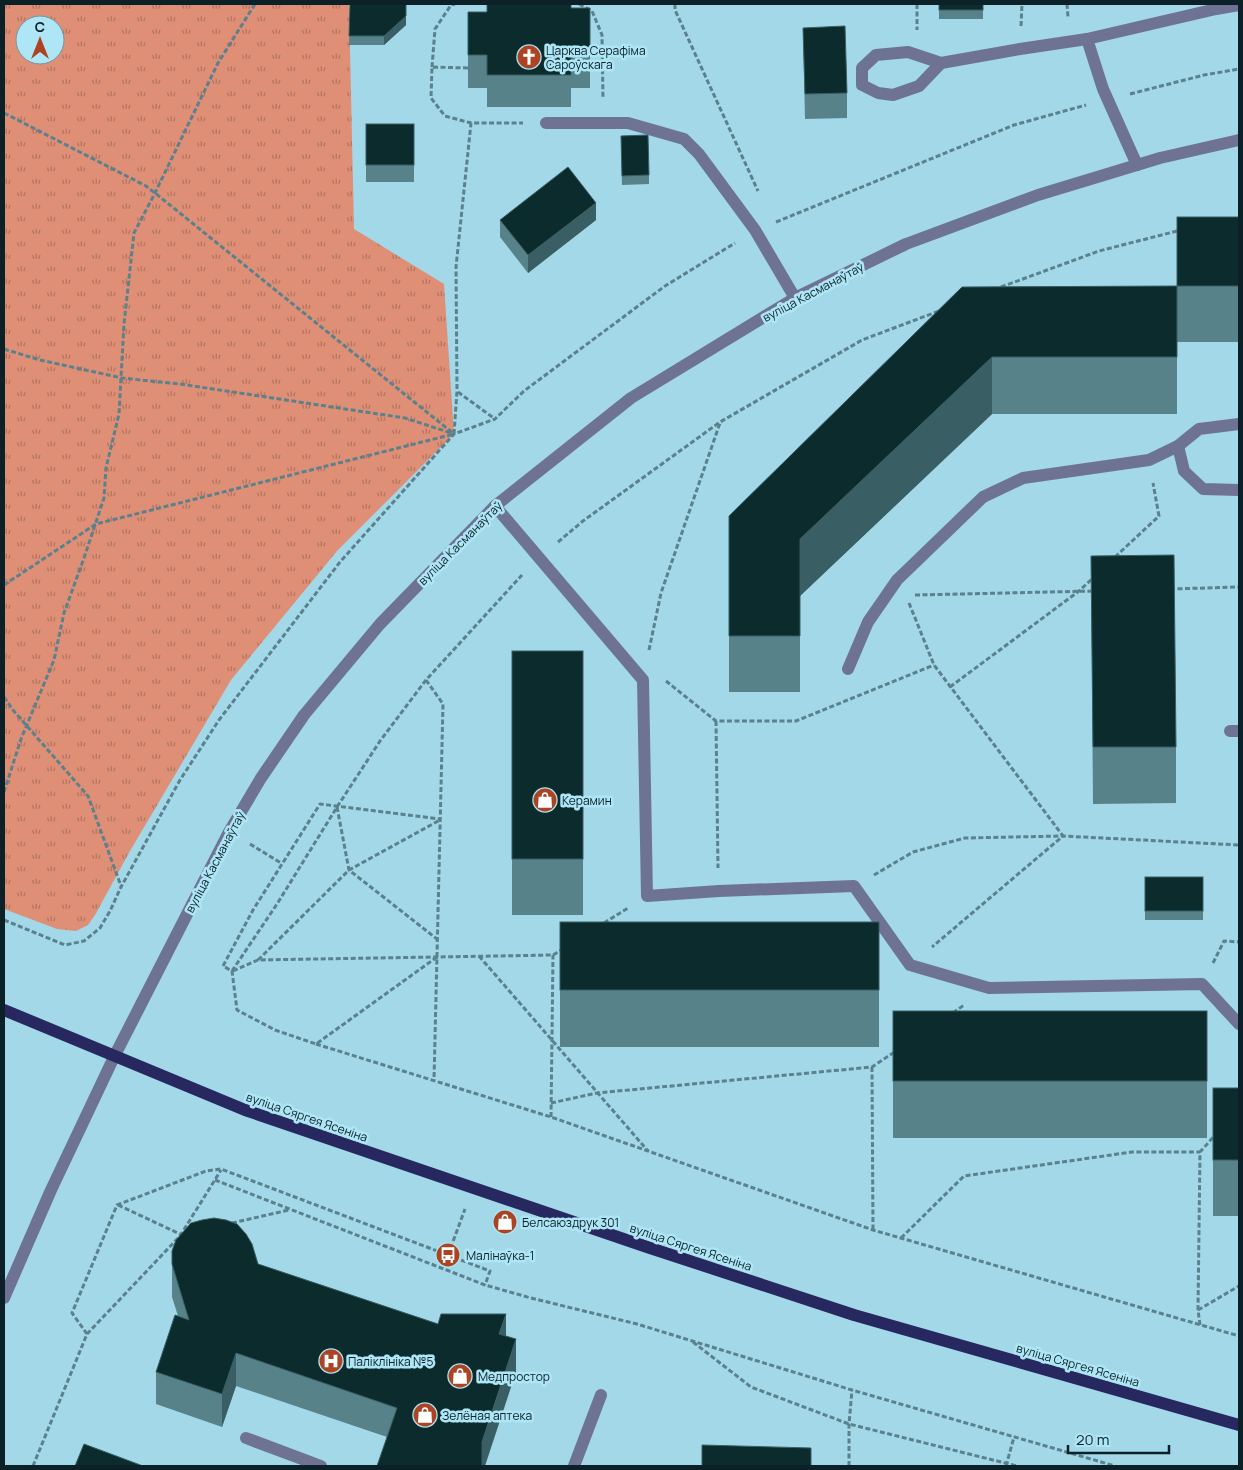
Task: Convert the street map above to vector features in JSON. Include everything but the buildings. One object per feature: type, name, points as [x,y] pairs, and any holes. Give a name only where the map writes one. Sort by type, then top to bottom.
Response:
[{"type":"main road","name":"вуліца Сяргея Ясеніна","points":[[4,1010],[245,1110],[647,1247],[854,1315],[1239,1425]]},
{"type":"street","points":[[941,63],[919,86],[893,95],[878,93],[862,85],[862,68],[876,55],[908,52],[941,63],[1087,39],[1216,8],[1239,5]]},
{"type":"street","points":[[1087,39],[1103,89],[1137,165]]},
{"type":"street","points":[[546,123],[628,123],[684,139],[700,154],[755,230],[795,298]]},
{"type":"street","name":"вуліца Касманаўтаў","points":[[4,1298],[51,1190],[114,1057],[229,832],[261,778],[304,715],[340,670],[380,624],[495,506],[631,398],[795,298],[906,244],[1038,195],[1137,165],[1239,140]]},
{"type":"street","points":[[848,669],[868,622],[897,580],[982,497],[1023,478],[1149,460],[1178,446],[1199,429],[1239,424]]},
{"type":"street","points":[[1178,446],[1184,471],[1203,489],[1239,490]]},
{"type":"street","points":[[495,506],[643,680],[647,896],[719,891],[854,886],[910,965],[989,988],[1202,984],[1239,1024]]},
{"type":"street","points":[[574,1466],[601,1395]]},
{"type":"street","points":[[246,1438],[321,1466]]},
{"type":"path","points":[[4,792],[21,739],[54,660],[64,613],[104,498],[106,468],[119,414],[124,324],[134,233],[218,63],[255,4]]},
{"type":"path","points":[[455,4],[451,5],[435,29],[431,98],[445,116],[471,123],[546,123]]},
{"type":"path","points":[[579,4],[592,11],[602,35],[604,123]]},
{"type":"path","points":[[675,4],[675,10],[761,196]]},
{"type":"path","points":[[1067,4],[1068,17]]},
{"type":"path","points":[[432,68],[468,68]]},
{"type":"path","points":[[4,113],[137,181],[155,193],[454,434]]},
{"type":"path","points":[[454,434],[457,391],[456,267],[471,123]]},
{"type":"path","points":[[998,288],[1099,251],[1183,230]]},
{"type":"path","points":[[944,309],[862,340],[720,422],[583,522],[539,557],[426,680],[380,741],[337,806],[277,904],[232,971],[237,1010],[275,1030],[551,1117],[873,1230],[1239,1336]]},
{"type":"path","points":[[4,349],[40,360],[122,378],[180,384],[405,418],[454,434]]},
{"type":"path","points":[[457,391],[495,419]]},
{"type":"path","points":[[643,680],[661,593],[720,422]]},
{"type":"path","points":[[4,585],[96,524],[454,434]]},
{"type":"path","points":[[1108,564],[1159,516],[1149,460]]},
{"type":"path","points":[[950,687],[1079,591],[1093,578]]},
{"type":"path","points":[[1164,589],[1239,587]]},
{"type":"path","points":[[1064,836],[934,665],[906,596],[1098,590]]},
{"type":"path","points":[[646,664],[716,721],[796,721],[934,665]]},
{"type":"path","points":[[426,680],[443,704],[434,1080]]},
{"type":"path","points":[[4,697],[27,727],[88,796],[121,887]]},
{"type":"path","points":[[716,721],[719,891]]},
{"type":"path","points":[[232,971],[223,966],[252,910],[320,804],[440,820]]},
{"type":"path","points":[[337,806],[349,870],[437,940]]},
{"type":"path","points":[[232,971],[258,960],[349,870],[440,820]]},
{"type":"path","points":[[229,832],[281,863]]},
{"type":"path","points":[[910,965],[1064,836]]},
{"type":"path","points":[[854,886],[913,852],[965,838],[1064,836],[1239,845]]},
{"type":"path","points":[[600,926],[647,896]]},
{"type":"path","points":[[4,920],[65,945],[84,941],[100,928],[110,912]]},
{"type":"path","points":[[1202,984],[1224,941],[1239,942]]},
{"type":"path","points":[[258,960],[554,955],[569,945]]},
{"type":"path","points":[[551,1117],[554,955]]},
{"type":"path","points":[[480,956],[648,1152]]},
{"type":"path","points":[[316,1044],[437,957]]},
{"type":"path","points":[[950,1014],[989,988]]},
{"type":"path","points":[[551,1103],[597,1093],[872,1067],[903,1046]]},
{"type":"path","points":[[872,1067],[873,1230]]},
{"type":"path","points":[[1200,1325],[1198,1310],[1200,1152],[1220,1130]]},
{"type":"path","points":[[900,1238],[964,1176],[1132,1152],[1200,1152]]},
{"type":"path","points":[[33,1466],[87,1334],[180,1236],[221,1169]]},
{"type":"path","points":[[87,1334],[72,1313],[117,1205],[206,1171],[221,1169],[490,1271],[485,1285]]},
{"type":"path","points":[[215,1180],[485,1285],[690,1340],[852,1390],[1115,1466]]},
{"type":"path","points":[[448,1256],[473,1187]]},
{"type":"path","points":[[117,1205],[180,1236],[189,1234]]},
{"type":"path","points":[[226,1225],[290,1210]]},
{"type":"path","points":[[1198,1310],[1239,1286]]},
{"type":"path","points":[[690,1340],[751,1387],[849,1424],[1006,1465],[1017,1466]]},
{"type":"path","points":[[849,1466],[849,1424],[852,1390]]},
{"type":"path","points":[[1006,1465],[1014,1437]]},
{"type":"green space","points":[[4,4],[349,4],[354,229],[444,284],[454,434],[337,551],[231,680],[88,925],[76,931],[57,929],[4,909]]},
{"type":"place","name":"Царква Серафіма Сароўскага","points":[[529,57]]},
{"type":"place","name":"Керамин","points":[[545,800]]},
{"type":"place","name":"Белсаюздрук 301","points":[[505,1222]]},
{"type":"place","name":"Малінаўка-1","points":[[448,1255]]},
{"type":"place","name":"Паліклініка №5","points":[[331,1361]]},
{"type":"place","name":"Медпростор","points":[[460,1376]]},
{"type":"place","name":"Зелёная аптека","points":[[425,1415]]}]
